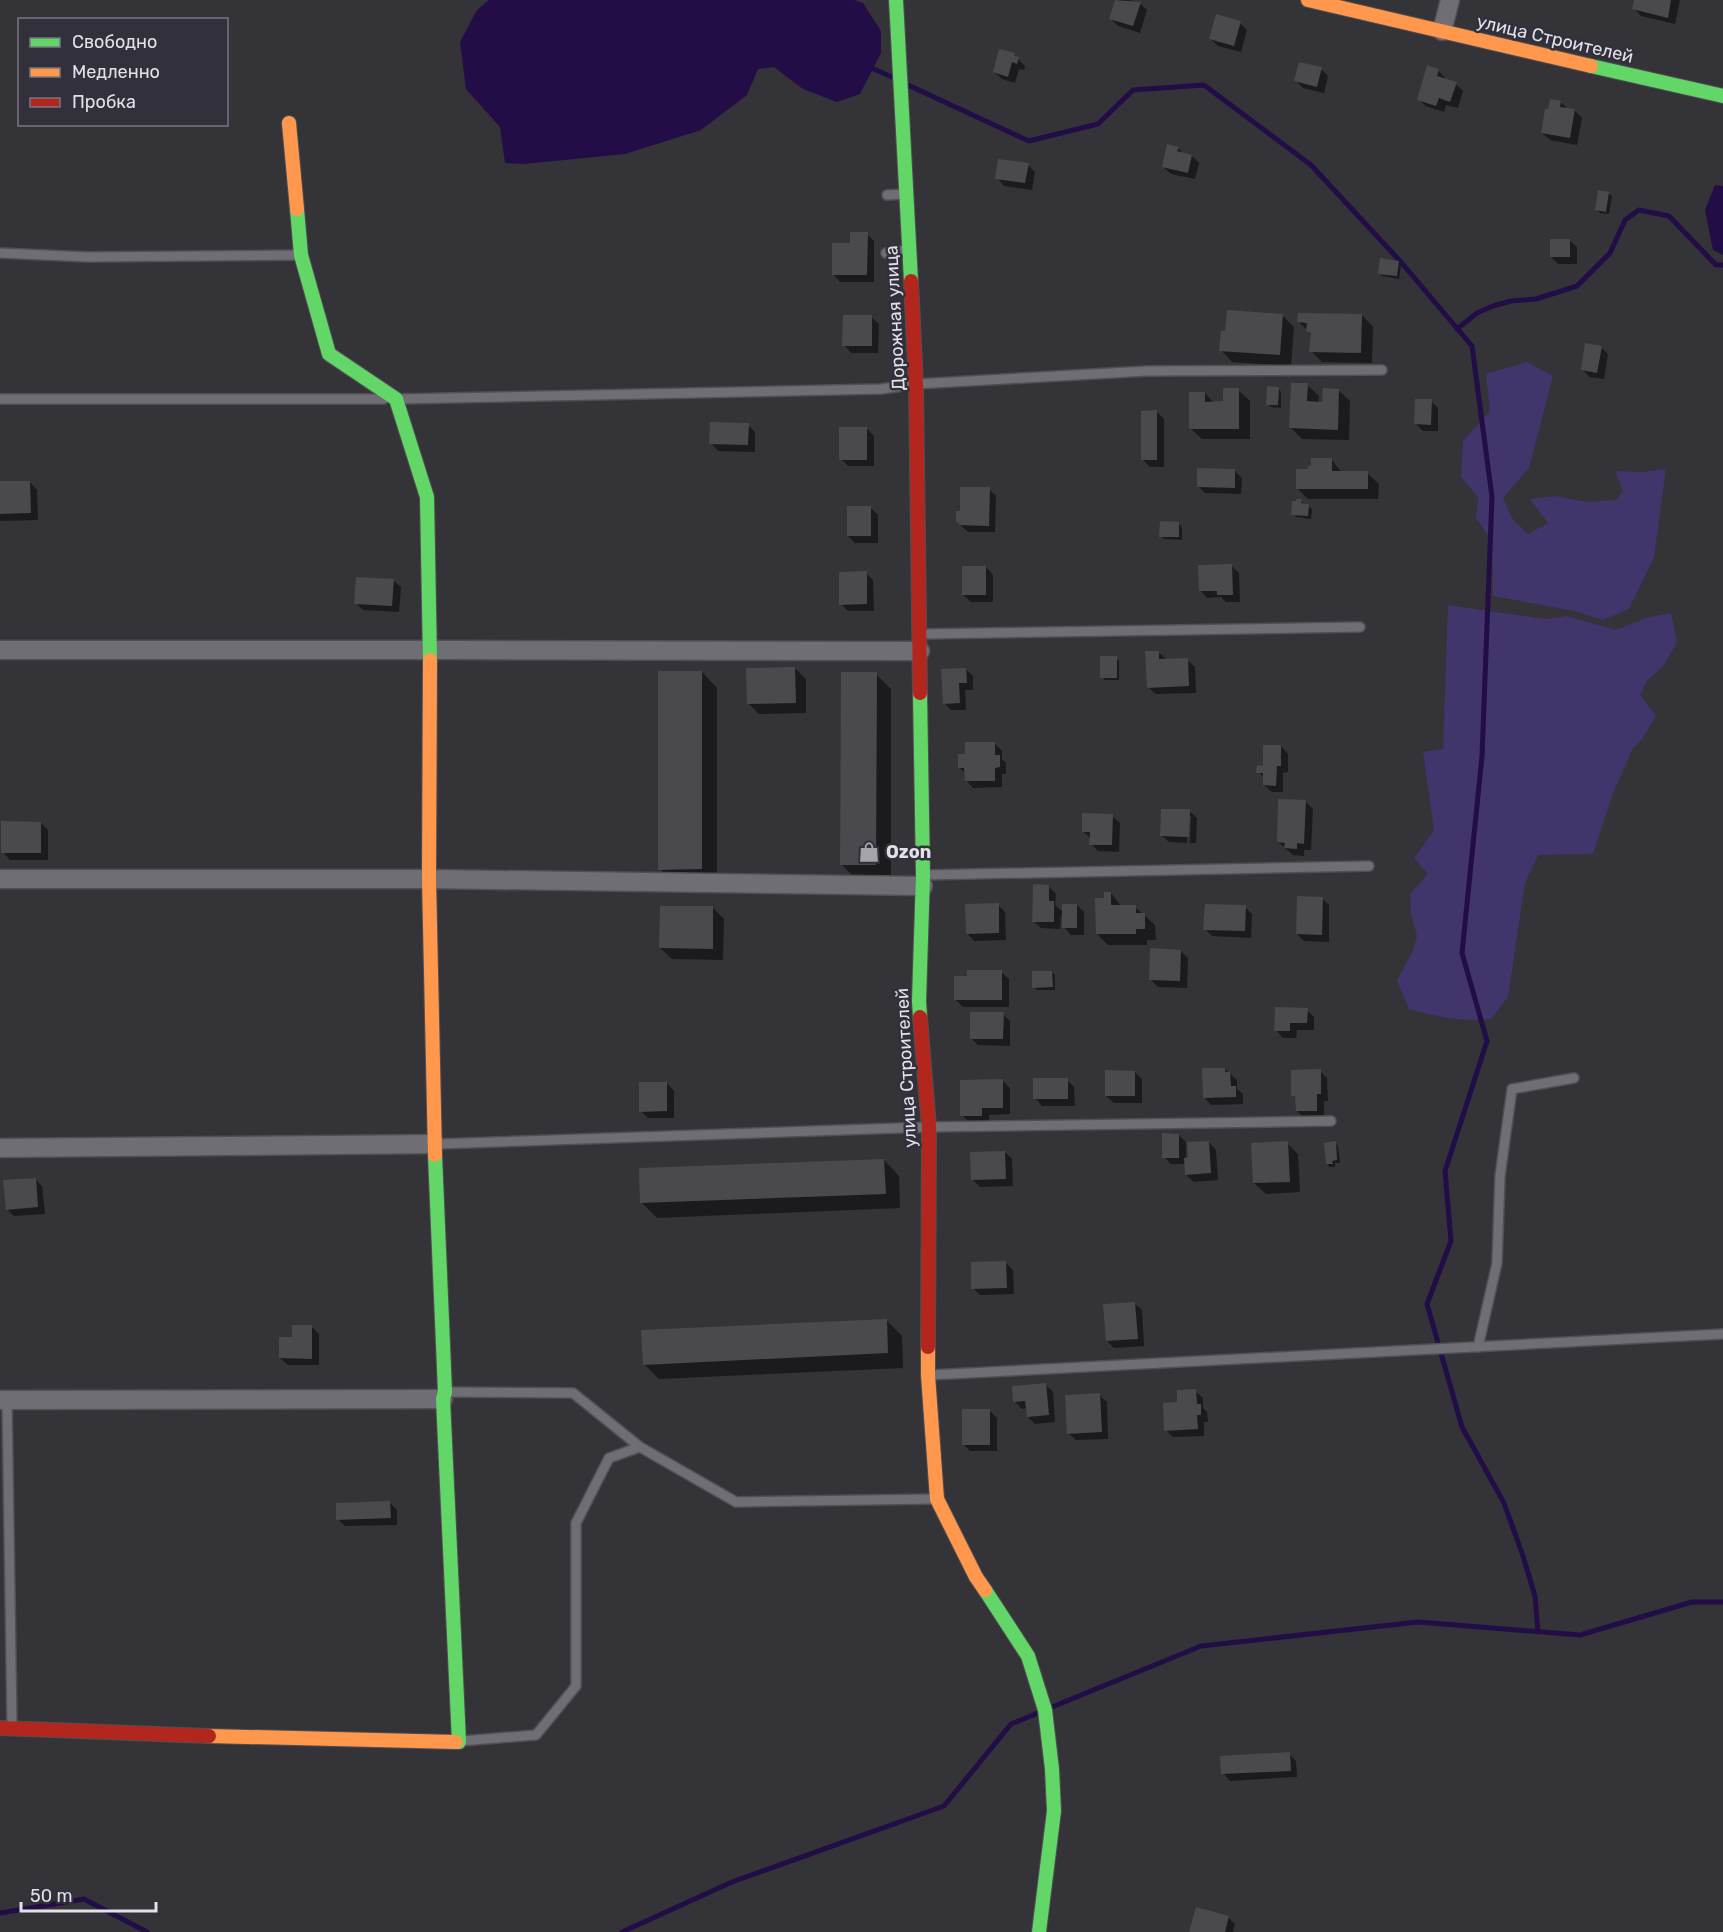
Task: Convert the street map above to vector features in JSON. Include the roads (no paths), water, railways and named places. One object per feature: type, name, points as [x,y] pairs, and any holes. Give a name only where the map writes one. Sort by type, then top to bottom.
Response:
[{"type":"street","name":"Дорожная улица","points":[[896,0],[916,384],[919,642]]},
{"type":"street","name":"улица Строителей","points":[[1308,0],[1723,96]]},
{"type":"street","points":[[1442,31],[1450,0]]},
{"type":"street","points":[[6,1728],[459,1742],[435,1144],[429,879],[430,649],[427,497],[396,399],[329,354],[301,255],[289,123]]},
{"type":"street","name":"улица Строителей","points":[[919,642],[923,880],[919,1001],[929,1126],[928,1375],[937,1499]]},
{"type":"street","points":[[0,650],[612,651],[919,642]]},
{"type":"street","points":[[0,879],[923,880]]},
{"type":"street","points":[[0,1148],[435,1144]]},
{"type":"street","points":[[3,1400],[444,1396]]},
{"type":"street","points":[[937,1499],[976,1577],[1028,1656],[1045,1710],[1054,1811],[1039,1932]]},
{"type":"lane","points":[[887,195],[907,194]]},
{"type":"lane","points":[[886,253],[910,250]]},
{"type":"lane","points":[[0,253],[88,257],[301,255]]},
{"type":"lane","points":[[0,399],[396,399],[881,389],[916,384],[1147,371],[1382,370]]},
{"type":"lane","points":[[919,642],[1360,627]]},
{"type":"lane","points":[[923,880],[1369,866]]},
{"type":"lane","points":[[1478,1347],[1497,1263],[1500,1176],[1512,1089],[1574,1078]]},
{"type":"lane","points":[[435,1144],[929,1126],[1331,1121]]},
{"type":"lane","points":[[928,1375],[1723,1334]]},
{"type":"lane","points":[[444,1396],[573,1393],[639,1447],[736,1502],[937,1499]]},
{"type":"lane","points":[[3,1400],[6,1728]]},
{"type":"lane","points":[[459,1742],[536,1735],[576,1686],[576,1523],[609,1458],[639,1447]]},
{"type":"waterway","points":[[867,66],[892,77]]},
{"type":"waterway","points":[[908,85],[1029,141],[1098,124],[1133,90],[1204,85],[1311,165],[1400,261],[1472,346],[1492,497],[1482,756],[1462,953],[1487,1041],[1445,1171],[1451,1241],[1427,1304],[1462,1427],[1504,1503],[1523,1556],[1535,1596],[1538,1632]]},
{"type":"waterway","points":[[1457,329],[1477,313],[1493,306],[1511,301],[1536,299],[1577,286],[1610,253],[1625,220],[1639,210],[1669,216],[1716,265],[1723,265]]},
{"type":"waterway","points":[[1052,1707],[1201,1646],[1418,1622],[1580,1635],[1692,1602],[1723,1602]]},
{"type":"waterway","points":[[622,1932],[732,1882],[944,1806],[1011,1724],[1038,1713]]},
{"type":"waterway","points":[[0,1913],[84,1899],[147,1932]]},
{"type":"place","name":"Ozon","points":[[869,852]]}]
